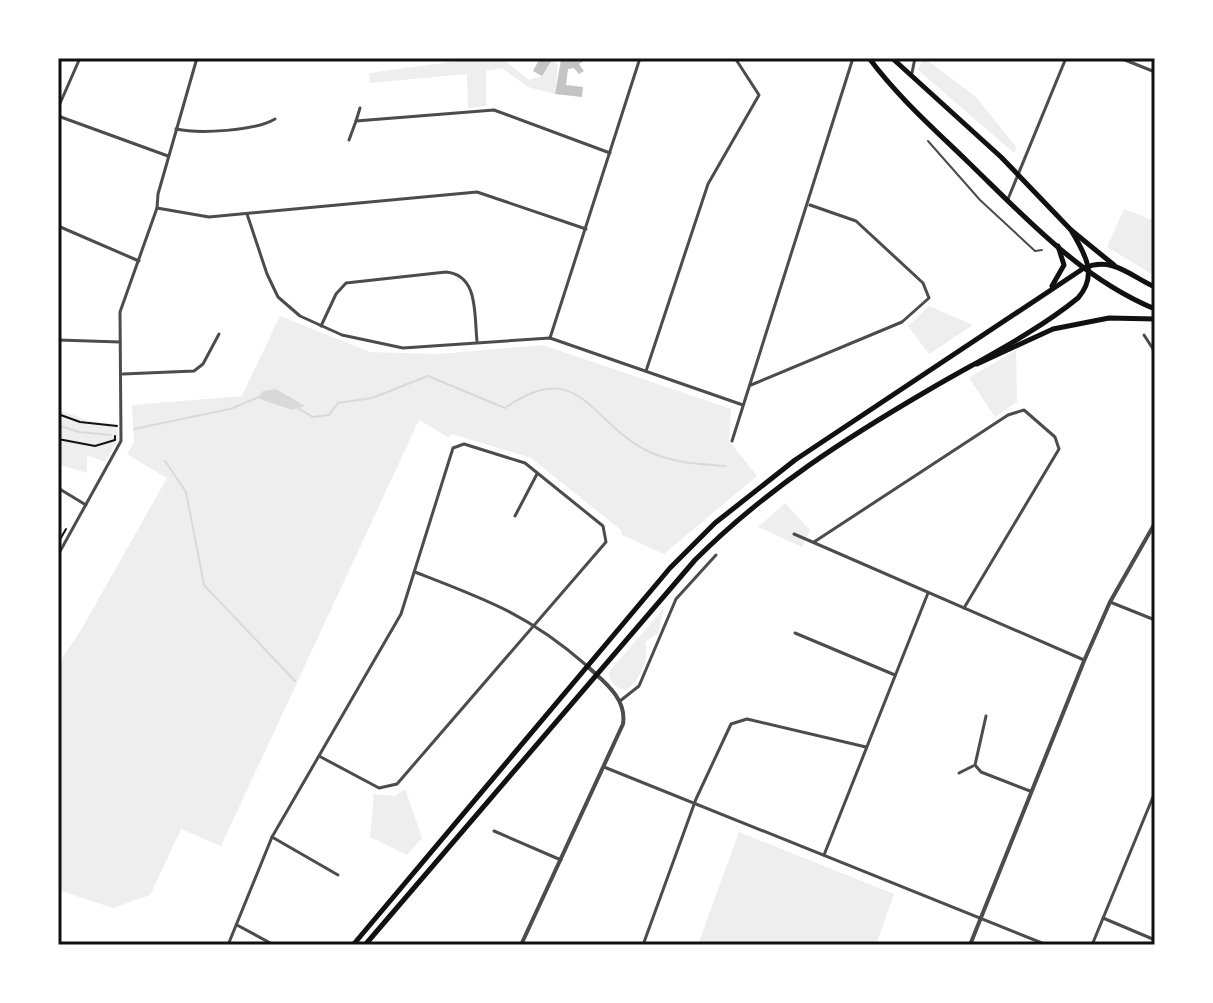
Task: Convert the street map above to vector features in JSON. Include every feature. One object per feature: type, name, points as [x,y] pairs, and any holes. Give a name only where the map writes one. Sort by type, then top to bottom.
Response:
[{"type":"main road","points":[[869,58],[913,109],[1058,246],[1087,269],[1155,309]]},
{"type":"main road","points":[[892,58],[1018,174],[1071,230],[1114,265],[1155,287]]},
{"type":"main road","points":[[365,945],[695,560],[751,507],[837,444],[1072,303],[1083,292],[1087,269],[1071,230]]},
{"type":"main road","points":[[1046,293],[1062,272],[1064,261],[1058,246]]},
{"type":"main road","points":[[353,945],[670,568],[734,506],[795,460],[1046,293],[1087,269],[1114,265]]},
{"type":"main road","points":[[965,369],[1053,329],[1109,318],[1155,319]]},
{"type":"street","points":[[58,108],[80,58]]},
{"type":"street","points":[[58,555],[121,441],[123,374],[120,312],[157,208],[168,156],[197,58]]},
{"type":"street","points":[[550,338],[640,58]]},
{"type":"street","points":[[646,371],[708,184],[759,95],[735,58]]},
{"type":"street","points":[[732,441],[853,58]]},
{"type":"street","points":[[914,81],[911,70],[915,58]]},
{"type":"street","points":[[1007,200],[1066,58]]},
{"type":"street","points":[[1120,58],[1155,72]]},
{"type":"street","points":[[349,140],[360,108]]},
{"type":"street","points":[[356,121],[494,110],[610,153]]},
{"type":"street","points":[[58,116],[104,136],[168,156]]},
{"type":"street","points":[[176,129],[192,132],[256,126],[275,119]]},
{"type":"street","points":[[157,208],[199,217],[477,192],[586,229]]},
{"type":"street","points":[[751,385],[902,322],[929,298],[923,283],[856,221],[809,204]]},
{"type":"street","points":[[247,214],[278,297],[292,311],[321,326],[365,342],[403,348],[550,338],[743,405]]},
{"type":"street","points":[[58,226],[139,261]]},
{"type":"street","points":[[321,326],[336,294],[346,283],[446,272],[460,275],[469,284],[477,342]]},
{"type":"street","points":[[123,374],[194,371],[203,364],[219,334]]},
{"type":"street","points":[[1144,335],[1155,352]]},
{"type":"street","points":[[58,340],[120,342]]},
{"type":"street","points":[[814,542],[1008,415],[1024,410],[1055,437],[1059,449],[964,608]]},
{"type":"street","points":[[228,945],[272,837],[401,614],[453,448],[464,444],[525,463],[603,526],[606,542],[397,784],[379,788],[319,756]]},
{"type":"street","points":[[515,516],[537,474]]},
{"type":"street","points":[[58,488],[86,506]]},
{"type":"street","points":[[970,945],[1084,661],[1110,602],[1155,523]]},
{"type":"street","points":[[794,534],[1084,661]]},
{"type":"street","points":[[620,701],[639,686],[676,599],[716,555]]},
{"type":"street","points":[[415,572],[483,598],[536,623],[597,675],[620,701],[623,724],[521,945]]},
{"type":"street","points":[[824,855],[928,593]]},
{"type":"street","points":[[1110,602],[1155,620]]},
{"type":"street","points":[[795,633],[895,675]]},
{"type":"street","points":[[975,765],[986,716]]},
{"type":"street","points":[[643,945],[695,804],[726,733],[739,720],[762,721],[866,747]]},
{"type":"street","points":[[975,765],[981,772],[1030,791]]},
{"type":"street","points":[[959,773],[975,765]]},
{"type":"street","points":[[604,767],[1047,945]]},
{"type":"street","points":[[1092,945],[1155,792]]},
{"type":"street","points":[[494,831],[561,860]]},
{"type":"street","points":[[272,837],[338,875]]},
{"type":"street","points":[[1103,918],[1155,940]]},
{"type":"street","points":[[237,925],[274,945]]},
{"type":"lane","points":[[928,141],[980,200],[1035,251],[1042,250]]},
{"type":"path","points":[[58,414],[80,422],[117,426],[115,440],[95,446],[58,439]]},
{"type":"shaded area","points":[[552,58],[558,65],[555,94],[528,87],[502,68],[486,71],[486,106],[468,108],[467,74],[370,83],[369,73],[472,59],[504,60],[529,80],[542,76]]},
{"type":"shaded area","points":[[924,58],[976,97],[1017,148],[1014,153],[918,70]]},
{"type":"shaded area","points":[[1124,209],[1155,221],[1155,276],[1107,247]]},
{"type":"shaded area","points":[[929,306],[973,325],[929,354],[908,326]]},
{"type":"shaded area","points":[[280,316],[370,352],[439,354],[543,345],[731,409],[729,441],[757,476],[664,554],[622,535],[621,530],[531,458],[452,434],[448,437],[419,420],[221,846],[181,829],[150,895],[113,908],[58,890],[58,664],[81,630],[167,478],[127,454],[134,442],[132,405],[242,396]]},
{"type":"shaded area","points":[[1016,350],[1017,402],[995,417],[969,378]]},
{"type":"shaded area","points":[[276,389],[305,406],[292,410],[257,398],[263,391]]},
{"type":"shaded area","points":[[58,409],[88,421],[117,424],[118,440],[105,462],[87,455],[87,473],[58,464]]},
{"type":"shaded area","points":[[785,503],[810,530],[802,547],[758,527]]},
{"type":"shaded area","points":[[664,608],[658,633],[645,642],[645,662],[640,674],[627,690],[617,687],[610,679],[609,672]]},
{"type":"shaded area","points":[[405,789],[422,838],[407,855],[370,837],[374,794],[395,796]]},
{"type":"shaded area","points":[[739,832],[894,894],[876,945],[698,945]]},
{"type":"building","points":[[540,58],[553,58],[542,76],[533,71]]},
{"type":"building","points":[[558,58],[588,58],[579,64],[584,71],[579,74],[574,68],[568,69],[566,85],[583,87],[582,97],[555,94],[561,60]]},
{"type":"waterway","points":[[299,409],[313,417],[329,415],[338,403],[372,398],[428,376],[505,408],[531,393],[552,388],[569,391],[584,400],[631,441],[652,453],[679,461],[725,466]]},
{"type":"waterway","points":[[134,429],[230,409],[259,397]]},
{"type":"waterway","points":[[58,425],[79,432],[111,435]]},
{"type":"waterway","points":[[165,461],[186,492],[204,585],[295,681]]}]
